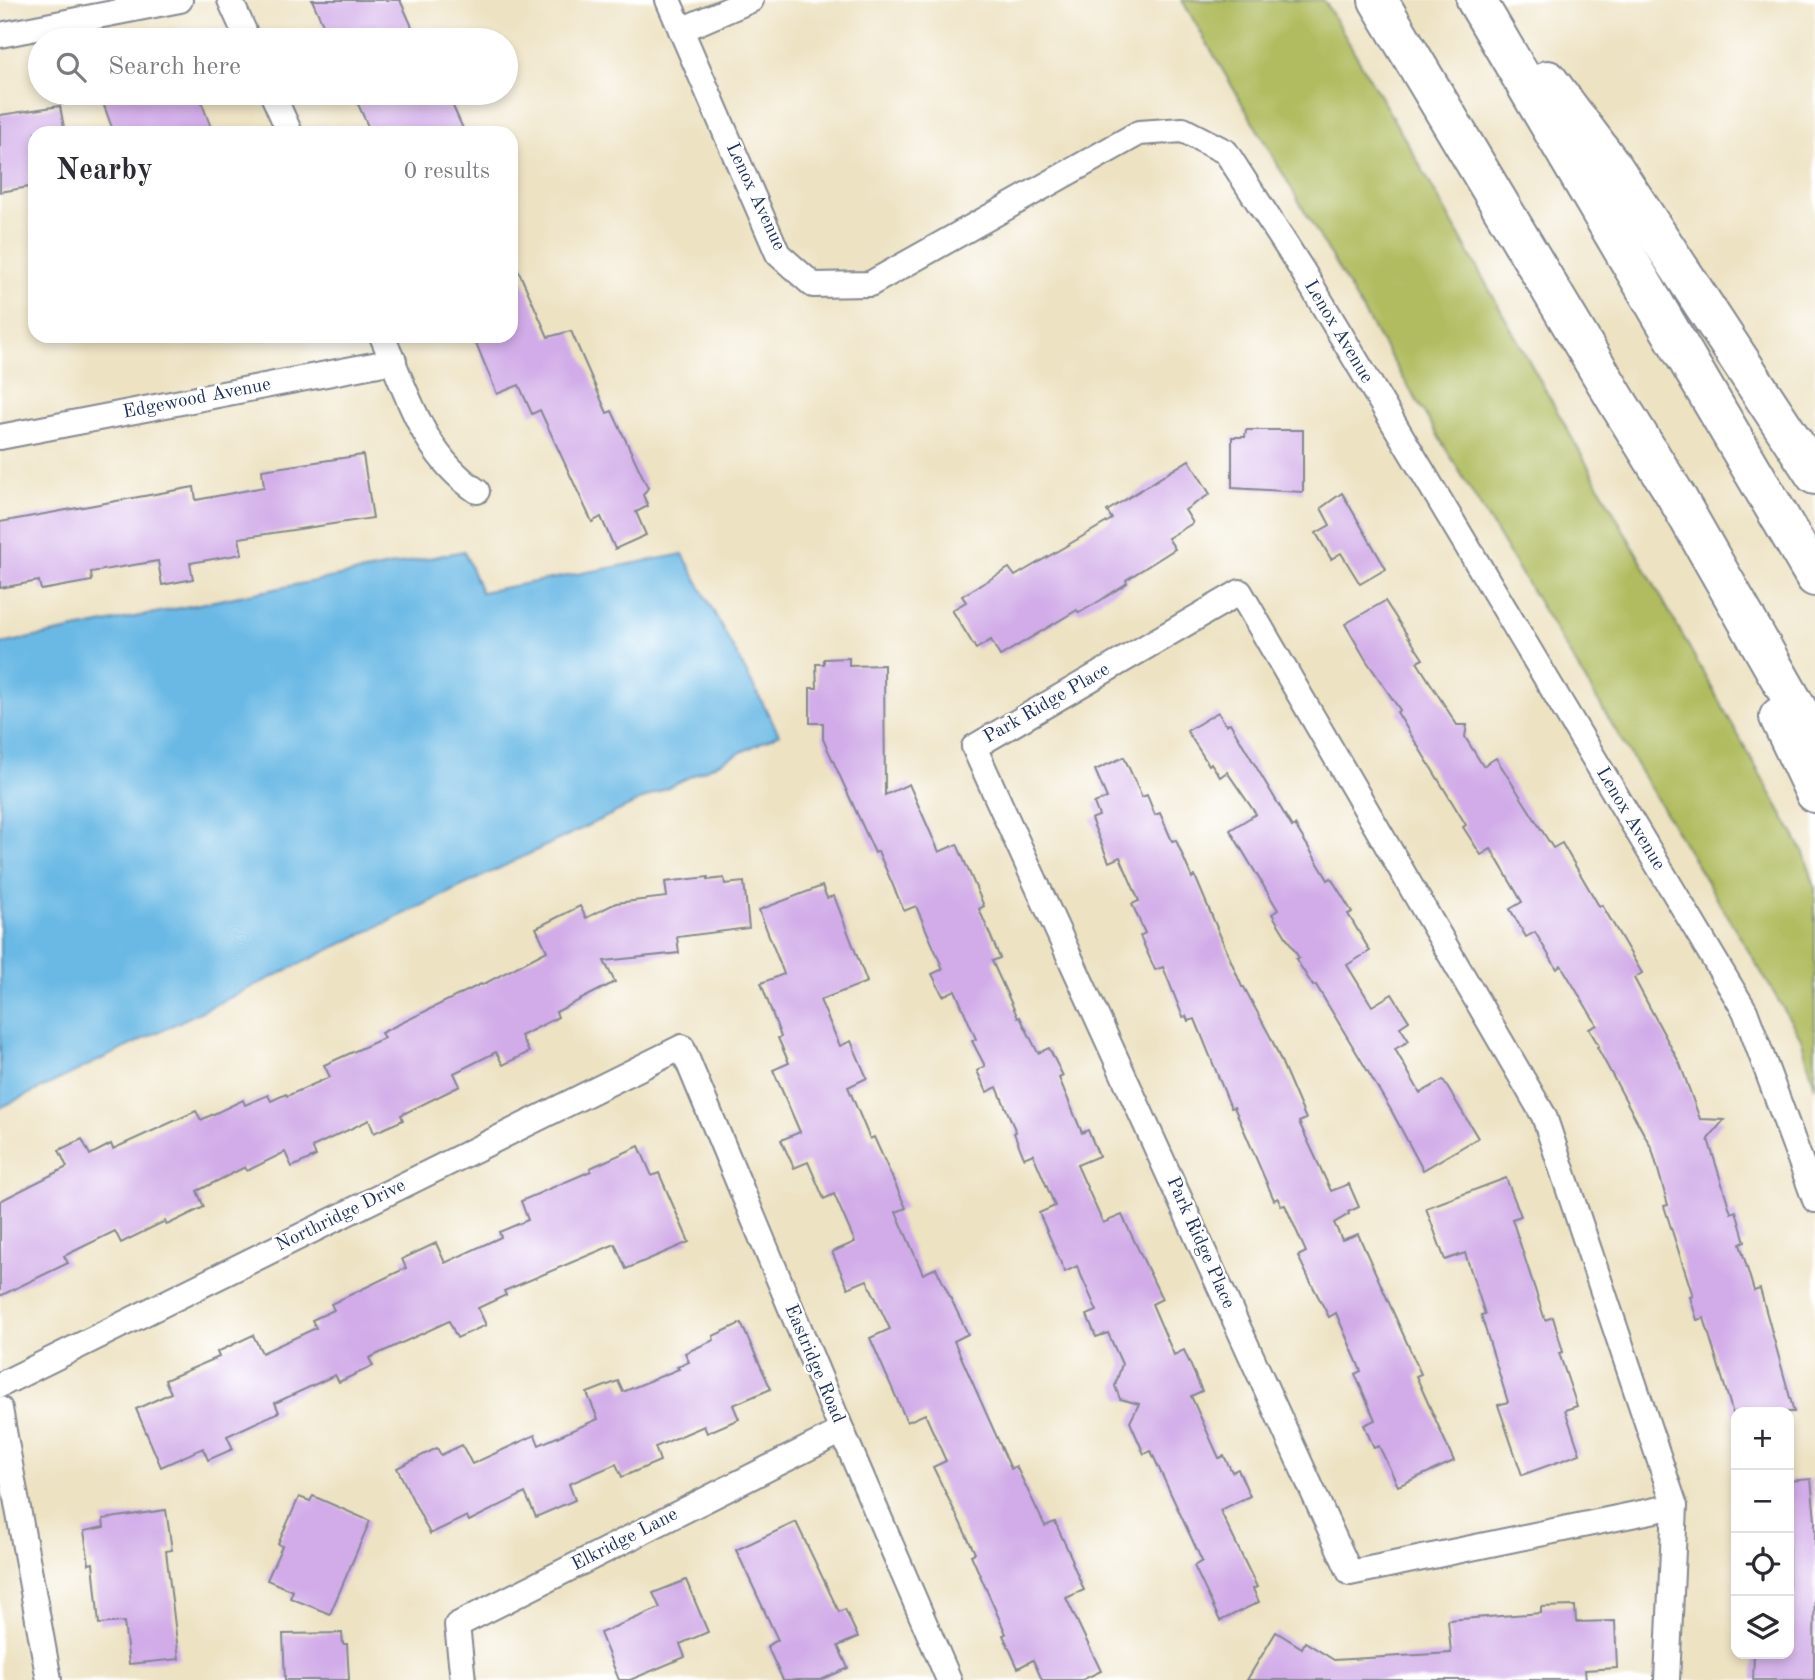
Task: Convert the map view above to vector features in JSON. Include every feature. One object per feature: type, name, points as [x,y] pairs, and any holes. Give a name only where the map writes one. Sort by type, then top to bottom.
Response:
[{"type":"highway","points":[[1378,0],[1676,496],[1815,740]]},
{"type":"highway","points":[[1476,0],[1815,577]]},
{"type":"highway","points":[[1488,0],[1612,167],[1815,475]]},
{"type":"highway","points":[[1676,496],[1815,793]]},
{"type":"street","points":[[36,28],[180,0]]},
{"type":"street","points":[[230,0],[243,28]]},
{"type":"street","name":"Lenox Avenue","points":[[668,0],[778,254],[813,285],[870,284],[1139,133],[1183,130],[1226,152],[1301,270],[1745,1012],[1815,1200]]},
{"type":"street","points":[[681,30],[751,0]]},
{"type":"street","points":[[0,35],[28,30]]},
{"type":"street","points":[[277,105],[287,126]]},
{"type":"street","points":[[385,343],[425,436],[436,454],[462,481],[477,491]]},
{"type":"street","name":"Edgewood Avenue","points":[[0,437],[394,362]]},
{"type":"street","name":"Park Ridge Place","points":[[1667,1680],[1675,1506],[1544,1116],[1240,592],[974,747],[1350,1573],[1675,1506]]},
{"type":"street","name":"Northridge Drive","points":[[0,1385],[682,1047]]},
{"type":"street","name":"Eastridge Road","points":[[682,1047],[842,1431],[950,1680]]},
{"type":"street","points":[[0,1409],[49,1680]]},
{"type":"street","name":"Elkridge Lane","points":[[463,1680],[457,1625],[842,1431]]},
{"type":"green space","points":[[1182,0],[1324,0],[1413,153],[1804,853],[1815,887],[1815,1087],[1801,1038],[1364,313]]},
{"type":"water","points":[[464,551],[481,592],[683,554],[779,734],[0,1108],[0,644]]},
{"type":"building","points":[[312,0],[400,0],[413,28],[325,28]]},
{"type":"building","points":[[104,105],[202,105],[210,126],[111,126]]},
{"type":"building","points":[[358,105],[452,105],[462,126],[368,126]]},
{"type":"building","points":[[60,106],[64,126],[28,126],[28,187],[0,192],[0,115]]},
{"type":"building","points":[[518,270],[548,337],[571,331],[607,413],[612,411],[648,488],[643,495],[648,506],[636,512],[646,535],[615,549],[601,517],[592,522],[540,410],[532,414],[519,385],[497,394],[476,343],[518,343]]},
{"type":"building","points":[[1246,430],[1303,430],[1303,492],[1232,488],[1232,437],[1245,437]]},
{"type":"building","points":[[363,455],[373,518],[239,538],[242,554],[190,563],[193,579],[162,585],[158,561],[91,572],[92,581],[41,590],[39,581],[0,588],[0,522],[194,487],[196,500],[264,487],[262,470]]},
{"type":"building","points":[[1189,460],[1210,494],[1185,510],[1193,523],[1168,538],[1175,549],[1126,580],[1127,583],[1101,600],[1079,613],[1077,610],[1000,656],[991,640],[976,649],[952,610],[966,602],[962,596],[1009,568],[1015,576],[1112,519],[1107,511]]},
{"type":"building","points":[[1342,493],[1386,569],[1360,584],[1341,553],[1331,559],[1316,533],[1330,525],[1321,508]]},
{"type":"building","points":[[1385,601],[1423,659],[1417,662],[1457,725],[1467,725],[1465,737],[1483,766],[1496,758],[1553,848],[1562,843],[1642,973],[1634,978],[1680,1064],[1700,1119],[1724,1120],[1708,1139],[1731,1213],[1736,1211],[1745,1242],[1740,1244],[1754,1291],[1760,1289],[1793,1407],[1731,1407],[1704,1318],[1697,1320],[1690,1297],[1693,1296],[1664,1206],[1668,1205],[1652,1149],[1589,1029],[1597,1025],[1561,965],[1557,969],[1535,932],[1526,937],[1510,909],[1522,902],[1491,849],[1481,855],[1463,827],[1466,825],[1397,712],[1400,710],[1345,624]]},
{"type":"building","points":[[849,658],[849,666],[884,665],[885,795],[909,784],[939,852],[957,844],[984,906],[979,909],[1000,958],[992,961],[1018,1018],[1020,1017],[1038,1053],[1049,1048],[1063,1076],[1059,1078],[1082,1133],[1088,1130],[1099,1156],[1077,1165],[1103,1223],[1122,1215],[1162,1299],[1152,1304],[1174,1355],[1184,1350],[1202,1391],[1191,1396],[1219,1458],[1224,1456],[1232,1472],[1238,1469],[1250,1496],[1220,1510],[1257,1587],[1253,1589],[1259,1602],[1220,1621],[1194,1566],[1202,1561],[1151,1451],[1144,1454],[1130,1422],[1139,1404],[1120,1399],[1115,1386],[1122,1364],[1108,1333],[1096,1337],[1087,1315],[1097,1311],[1077,1266],[1065,1272],[1039,1213],[1055,1206],[1033,1154],[1024,1158],[997,1087],[987,1092],[977,1071],[985,1066],[972,1041],[976,1039],[955,990],[943,996],[932,974],[943,969],[916,906],[904,911],[823,739],[823,723],[810,723],[810,688],[817,688],[816,664],[824,664],[824,659]]},
{"type":"building","points":[[1218,712],[1226,725],[1230,723],[1292,827],[1295,825],[1328,880],[1331,878],[1352,912],[1348,914],[1370,951],[1347,965],[1372,1006],[1392,994],[1409,1021],[1400,1027],[1409,1041],[1395,1049],[1420,1093],[1443,1080],[1478,1138],[1423,1170],[1391,1110],[1316,985],[1313,986],[1296,959],[1299,958],[1272,914],[1278,910],[1230,830],[1256,814],[1227,772],[1220,777],[1211,763],[1209,765],[1187,731]]},
{"type":"building","points":[[1124,757],[1142,797],[1147,795],[1155,815],[1160,813],[1172,841],[1176,840],[1192,878],[1195,876],[1242,987],[1272,1040],[1306,1119],[1299,1122],[1331,1191],[1349,1184],[1359,1207],[1334,1223],[1342,1240],[1358,1234],[1421,1374],[1416,1376],[1454,1461],[1398,1486],[1379,1446],[1374,1448],[1364,1425],[1375,1420],[1355,1374],[1361,1371],[1336,1313],[1329,1317],[1309,1279],[1298,1256],[1306,1252],[1285,1205],[1281,1206],[1278,1198],[1274,1200],[1234,1107],[1231,1108],[1195,1019],[1188,1021],[1186,1016],[1183,1017],[1163,967],[1155,970],[1140,936],[1145,933],[1132,904],[1139,901],[1120,857],[1109,862],[1091,819],[1099,816],[1094,803],[1107,798],[1095,770]]},
{"type":"building","points":[[708,877],[708,880],[724,878],[725,884],[744,882],[749,928],[677,937],[679,953],[604,961],[615,982],[556,1012],[558,1017],[521,1036],[529,1052],[503,1065],[496,1052],[454,1073],[460,1086],[401,1115],[403,1120],[374,1133],[369,1120],[312,1147],[316,1156],[292,1167],[285,1152],[247,1171],[245,1167],[197,1191],[204,1207],[167,1225],[165,1221],[121,1243],[115,1231],[64,1256],[68,1263],[0,1296],[0,1201],[67,1167],[59,1150],[82,1139],[90,1155],[111,1144],[113,1149],[196,1111],[201,1120],[243,1100],[245,1105],[268,1095],[271,1101],[286,1094],[287,1096],[330,1077],[324,1065],[384,1038],[381,1033],[547,951],[536,928],[580,906],[586,918],[616,903],[667,897],[665,882]]},
{"type":"building","points":[[822,886],[827,898],[834,896],[867,982],[820,1000],[840,1046],[851,1041],[867,1078],[848,1087],[870,1139],[874,1137],[906,1208],[896,1212],[923,1274],[936,1268],[968,1334],[954,1341],[1011,1469],[1016,1466],[1045,1526],[1055,1522],[1073,1561],[1084,1590],[1066,1598],[1101,1671],[1082,1680],[1042,1680],[1033,1660],[1018,1668],[971,1555],[975,1553],[933,1467],[946,1461],[925,1414],[907,1422],[870,1338],[890,1329],[867,1280],[848,1288],[832,1252],[855,1242],[834,1194],[824,1199],[808,1162],[794,1168],[781,1140],[800,1132],[773,1070],[789,1063],[778,1038],[781,1037],[761,983],[784,974],[759,910]]},
{"type":"building","points":[[639,1146],[652,1176],[659,1173],[689,1242],[626,1269],[615,1244],[504,1291],[506,1295],[478,1308],[486,1325],[457,1338],[449,1321],[369,1358],[373,1366],[339,1382],[335,1375],[275,1403],[279,1412],[227,1436],[233,1449],[208,1460],[203,1448],[161,1467],[136,1409],[171,1393],[165,1380],[219,1357],[217,1352],[253,1335],[262,1353],[316,1328],[312,1320],[334,1310],[331,1304],[406,1268],[402,1259],[436,1243],[445,1263],[501,1237],[499,1232],[528,1220],[521,1201],[591,1171],[590,1168]]},
{"type":"building","points":[[1506,1178],[1521,1216],[1512,1219],[1545,1320],[1553,1317],[1563,1352],[1559,1353],[1577,1406],[1565,1410],[1580,1454],[1522,1475],[1498,1405],[1508,1402],[1481,1315],[1485,1314],[1465,1253],[1445,1260],[1426,1208]]},
{"type":"building","points":[[741,1323],[771,1389],[733,1405],[739,1419],[707,1433],[704,1426],[655,1447],[660,1461],[622,1477],[616,1464],[569,1484],[575,1500],[536,1517],[525,1493],[469,1521],[467,1516],[430,1534],[397,1468],[437,1448],[441,1455],[462,1445],[472,1464],[535,1435],[539,1445],[598,1419],[587,1393],[618,1381],[623,1392],[679,1369],[677,1367],[689,1362],[685,1353],[714,1340],[713,1336]]},
{"type":"building","points":[[1811,1479],[1815,1520],[1814,1680],[1753,1680],[1754,1659],[1794,1659],[1794,1481]]},
{"type":"building","points":[[313,1496],[370,1521],[330,1614],[290,1598],[293,1591],[267,1580],[282,1546],[278,1544],[299,1497],[310,1501]]},
{"type":"building","points":[[166,1510],[172,1550],[166,1551],[179,1659],[129,1664],[124,1622],[99,1624],[93,1563],[89,1564],[84,1531],[104,1527],[103,1519]]},
{"type":"building","points":[[796,1522],[839,1612],[845,1609],[858,1637],[838,1646],[848,1668],[821,1680],[783,1680],[767,1646],[778,1640],[736,1550]]},
{"type":"building","points":[[686,1580],[708,1632],[680,1644],[685,1657],[630,1680],[619,1680],[600,1633],[660,1608],[653,1593]]},
{"type":"building","points":[[1575,1606],[1576,1622],[1615,1621],[1617,1668],[1585,1670],[1586,1680],[1247,1680],[1276,1632],[1302,1648],[1305,1642],[1334,1660],[1451,1653],[1448,1620],[1541,1613],[1541,1607]]},
{"type":"building","points":[[342,1633],[343,1644],[347,1644],[349,1680],[285,1680],[283,1634]]}]
